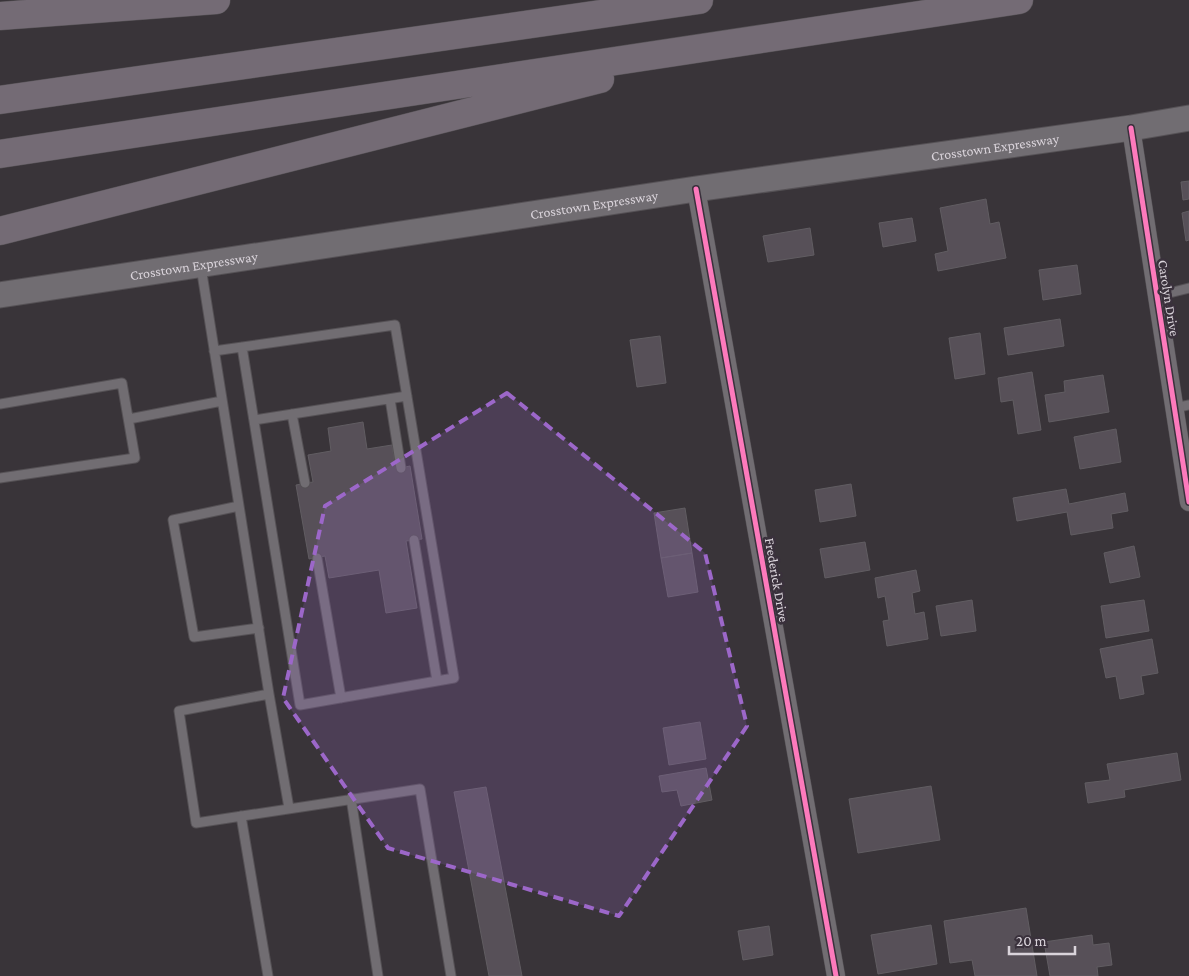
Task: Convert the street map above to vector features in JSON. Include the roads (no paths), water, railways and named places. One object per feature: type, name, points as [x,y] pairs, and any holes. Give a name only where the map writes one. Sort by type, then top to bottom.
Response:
[{"type":"highway","points":[[0,16],[216,0]]},
{"type":"highway","points":[[0,100],[699,0]]},
{"type":"highway","points":[[0,154],[1019,0]]},
{"type":"highway","points":[[0,231],[607,78],[979,6]]},
{"type":"main road","name":"Crosstown Expressway","points":[[0,295],[696,189],[1131,128],[1189,118]]},
{"type":"street","name":"Carolyn Drive","points":[[1131,128],[1157,296],[1182,407],[1189,502]]},
{"type":"street","name":"Frederick Drive","points":[[696,189],[836,976]]},
{"type":"lane","points":[[200,264],[269,694],[290,808]]},
{"type":"lane","points":[[1157,296],[1189,288]]},
{"type":"lane","points":[[214,351],[395,325],[454,678],[300,705],[242,347]]},
{"type":"lane","points":[[0,404],[122,383],[134,458],[0,478]]},
{"type":"lane","points":[[254,420],[407,396]]},
{"type":"lane","points":[[390,399],[401,468]]},
{"type":"lane","points":[[129,419],[222,401]]},
{"type":"lane","points":[[292,414],[305,483]]},
{"type":"lane","points":[[239,506],[173,520],[194,637],[259,628]]},
{"type":"lane","points":[[414,540],[437,681]]},
{"type":"lane","points":[[317,558],[341,698]]},
{"type":"lane","points":[[269,694],[179,711],[196,823],[420,789],[451,976]]},
{"type":"lane","points":[[352,798],[378,976]]},
{"type":"lane","points":[[241,816],[268,976]]}]
